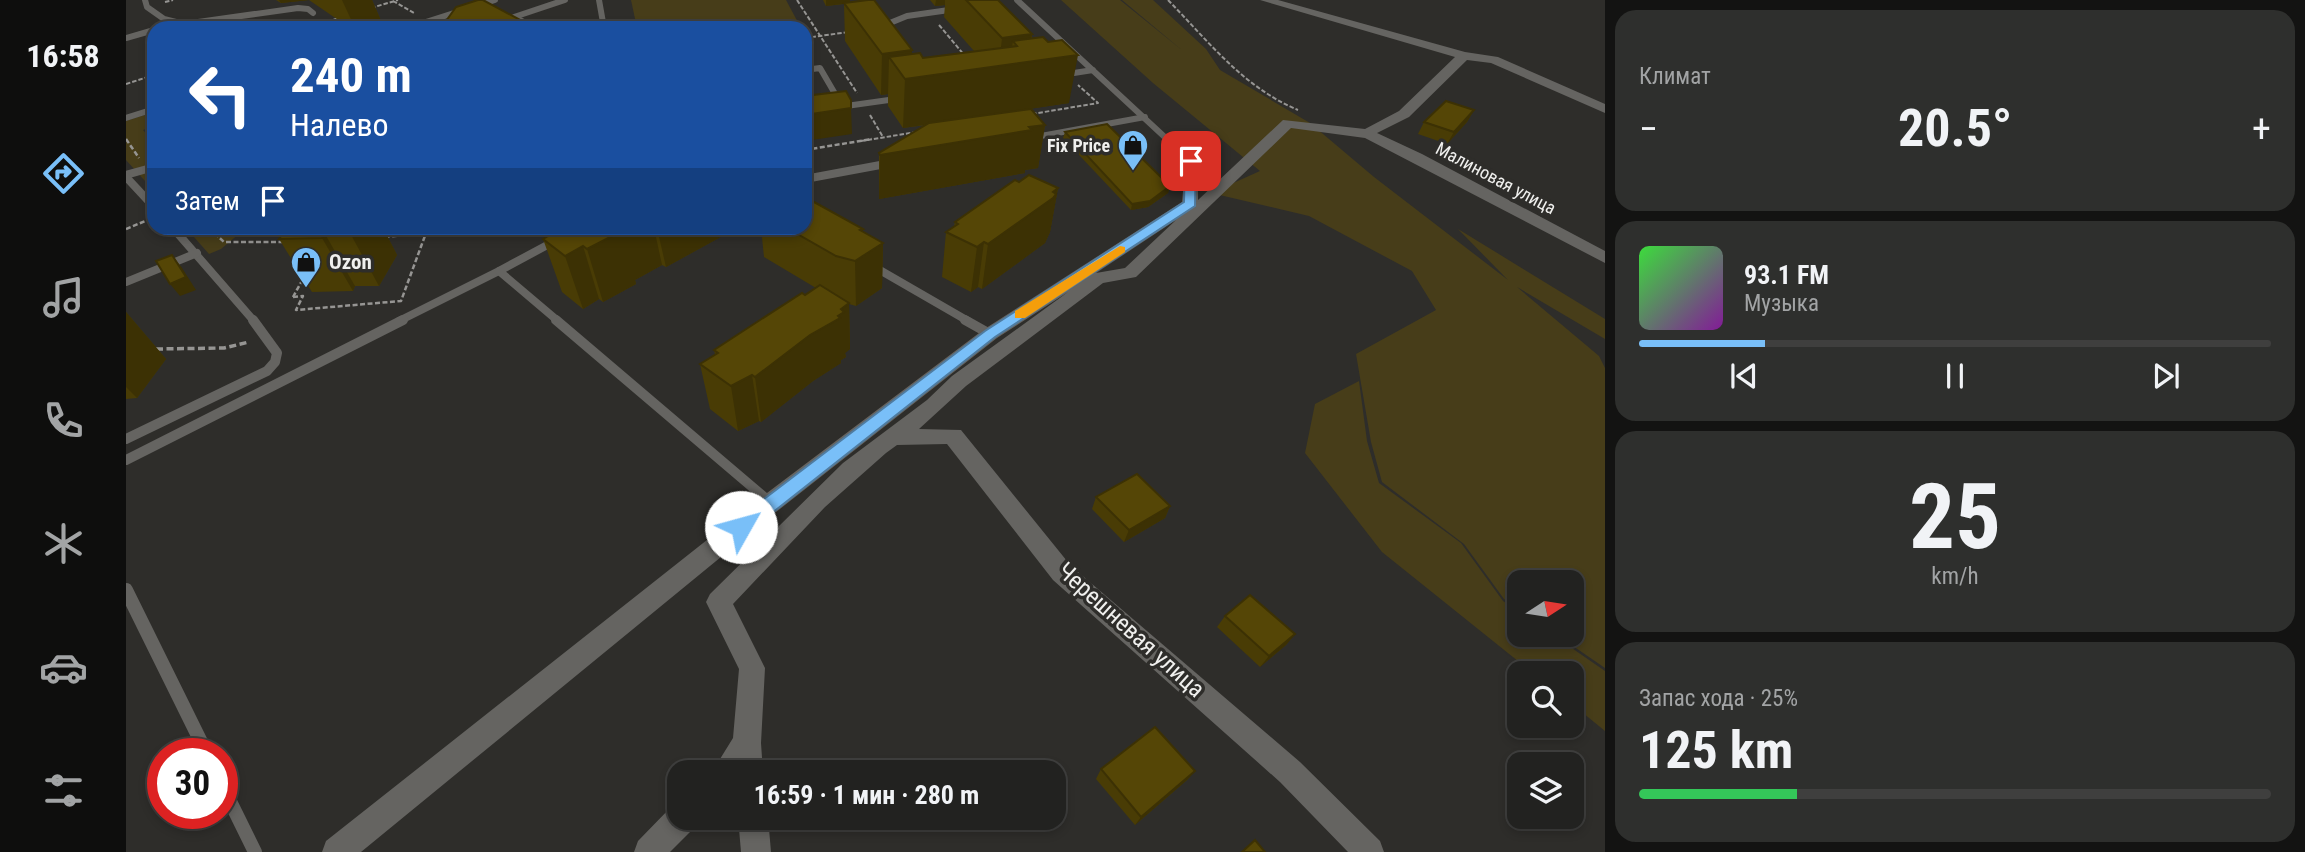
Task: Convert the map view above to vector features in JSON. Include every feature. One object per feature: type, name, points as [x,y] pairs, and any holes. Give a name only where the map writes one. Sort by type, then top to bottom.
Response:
[{"type":"street","points":[[1266,0],[1464,56],[1494,60],[1605,109]]},
{"type":"street","points":[[1368,134],[1404,114],[1464,56]]},
{"type":"street","name":"Малиновая улица","points":[[891,437],[942,400],[968,375],[1098,278],[1130,273],[1288,123],[1368,134],[1605,258]]},
{"type":"street","points":[[337,852],[771,503],[990,334],[1190,204],[1191,161]]},
{"type":"street","name":"Черешневая улица","points":[[891,437],[953,436],[1062,573],[1290,772],[1369,852]]},
{"type":"street","points":[[748,760],[752,668],[719,602],[826,491],[891,437]]},
{"type":"street","points":[[735,760],[747,743]]},
{"type":"street","points":[[649,852],[670,830]]},
{"type":"street","points":[[754,830],[757,852]]},
{"type":"lane","points":[[145,0],[147,7],[170,21]]},
{"type":"lane","points":[[428,21],[495,0]]},
{"type":"lane","points":[[522,21],[514,17],[565,0]]},
{"type":"lane","points":[[599,0],[603,21]]},
{"type":"lane","points":[[1007,3],[1017,1],[1191,161]]},
{"type":"lane","points":[[198,21],[298,8],[308,9],[313,13]]},
{"type":"lane","points":[[893,35],[885,25],[894,19],[962,8]]},
{"type":"lane","points":[[126,38],[147,32]]},
{"type":"lane","points":[[812,69],[820,68],[842,107]]},
{"type":"lane","points":[[1054,76],[1093,70]]},
{"type":"lane","points":[[830,108],[914,96]]},
{"type":"lane","points":[[126,118],[147,111]]},
{"type":"lane","points":[[1027,138],[1144,117]]},
{"type":"lane","points":[[812,178],[896,162]]},
{"type":"lane","points":[[147,169],[126,176],[147,199]]},
{"type":"lane","points":[[126,439],[267,371],[275,362],[277,353],[264,335],[198,253],[180,235]]},
{"type":"lane","points":[[126,460],[566,235]]},
{"type":"lane","points":[[126,282],[198,253]]},
{"type":"lane","points":[[863,261],[990,334]]},
{"type":"lane","points":[[499,271],[771,503]]},
{"type":"lane","points":[[126,590],[199,738]]},
{"type":"lane","points":[[238,817],[255,852]]},
{"type":"path","points":[[368,9],[398,0]]},
{"type":"path","points":[[797,0],[811,21]]},
{"type":"path","points":[[1168,0],[1213,51],[1243,79],[1286,106],[1298,110]]},
{"type":"path","points":[[392,1],[428,21]]},
{"type":"path","points":[[928,13],[965,56]]},
{"type":"path","points":[[329,21],[343,17]]},
{"type":"path","points":[[812,22],[883,137]]},
{"type":"path","points":[[812,37],[885,25]]},
{"type":"path","points":[[1031,114],[1098,103],[1067,74]]},
{"type":"path","points":[[126,84],[147,77]]},
{"type":"path","points":[[812,149],[923,131]]},
{"type":"path","points":[[126,229],[147,221]]},
{"type":"path","points":[[216,235],[224,243],[288,242]]},
{"type":"path","points":[[376,237],[401,235]]},
{"type":"path","points":[[306,274],[293,297],[303,296],[296,310],[401,301],[425,235]]},
{"type":"path","points":[[151,349],[238,346],[264,335]]},
{"type":"shaded area","points":[[631,0],[786,0],[797,21],[636,21]]},
{"type":"shaded area","points":[[1061,0],[1120,0],[1183,51],[1122,0],[1153,0],[1206,49],[1220,70],[1310,123],[1374,177],[1508,280],[1458,229],[1605,319],[1605,339],[1517,287],[1599,356],[1605,368],[1605,668],[1576,648],[1584,648],[1584,570],[1507,570],[1507,601],[1464,544],[1382,482],[1371,442],[1356,354],[1436,310],[1412,271],[1309,216],[1211,193],[1260,171],[1153,83]]},
{"type":"shaded area","points":[[147,114],[147,129],[143,130],[147,134],[147,183],[126,160],[126,121]]},
{"type":"shaded area","points":[[192,235],[238,235],[221,249],[209,254]]},
{"type":"shaded area","points":[[1359,381],[1367,441],[1379,483],[1461,543],[1507,604],[1507,648],[1572,648],[1605,671],[1605,731],[1584,714],[1584,661],[1518,661],[1382,552],[1305,453],[1315,404]]},
{"type":"building","points":[[483,0],[522,21],[446,21],[456,7]]},
{"type":"building","points":[[874,0],[912,50],[882,54],[844,3]]},
{"type":"building","points":[[966,0],[998,0],[1032,34],[1002,38]]},
{"type":"building","points":[[1043,37],[1048,42],[1062,40],[1078,55],[905,79],[889,57],[920,53],[923,58],[1017,46],[1013,41]]},
{"type":"building","points":[[846,91],[851,100],[851,108],[812,114],[812,95]]},
{"type":"building","points":[[1446,101],[1474,110],[1454,132],[1424,122]]},
{"type":"building","points":[[1031,109],[1045,125],[1029,127],[1032,130],[880,155],[879,153],[929,123]]},
{"type":"building","points":[[1107,124],[1170,186],[1150,201],[1132,204],[1065,132]]},
{"type":"building","points":[[1029,175],[1058,188],[1053,192],[1056,194],[988,244],[984,242],[977,247],[946,232],[958,224],[955,222],[1015,180],[1019,182]]},
{"type":"building","points":[[812,201],[883,243],[855,261],[836,256],[799,235],[812,235]]},
{"type":"building","points":[[282,235],[324,235],[322,238],[279,239]]},
{"type":"building","points":[[550,235],[614,235],[587,249],[583,246],[565,256],[543,239]]},
{"type":"building","points":[[172,255],[186,277],[170,284],[156,261]]},
{"type":"building","points":[[820,285],[849,303],[841,309],[844,312],[838,316],[840,318],[810,335],[755,377],[752,375],[731,386],[700,364],[718,353],[714,350],[802,293],[805,295]]},
{"type":"building","points":[[1137,474],[1170,506],[1129,530],[1096,497]]},
{"type":"building","points":[[1250,595],[1295,634],[1269,656],[1225,616]]},
{"type":"building","points":[[1155,727],[1195,771],[1141,817],[1101,769]]},
{"type":"building","points":[[1255,840],[1265,852],[1242,852]]},
{"type":"slow traffic","points":[[1020,315],[1120,249]]},
{"type":"place","name":"Fix Price","points":[[1133,172]]},
{"type":"place","name":"Ozon","points":[[306,289]]},
{"type":"route","points":[[741,527],[990,334],[1190,204],[1191,161]]}]
